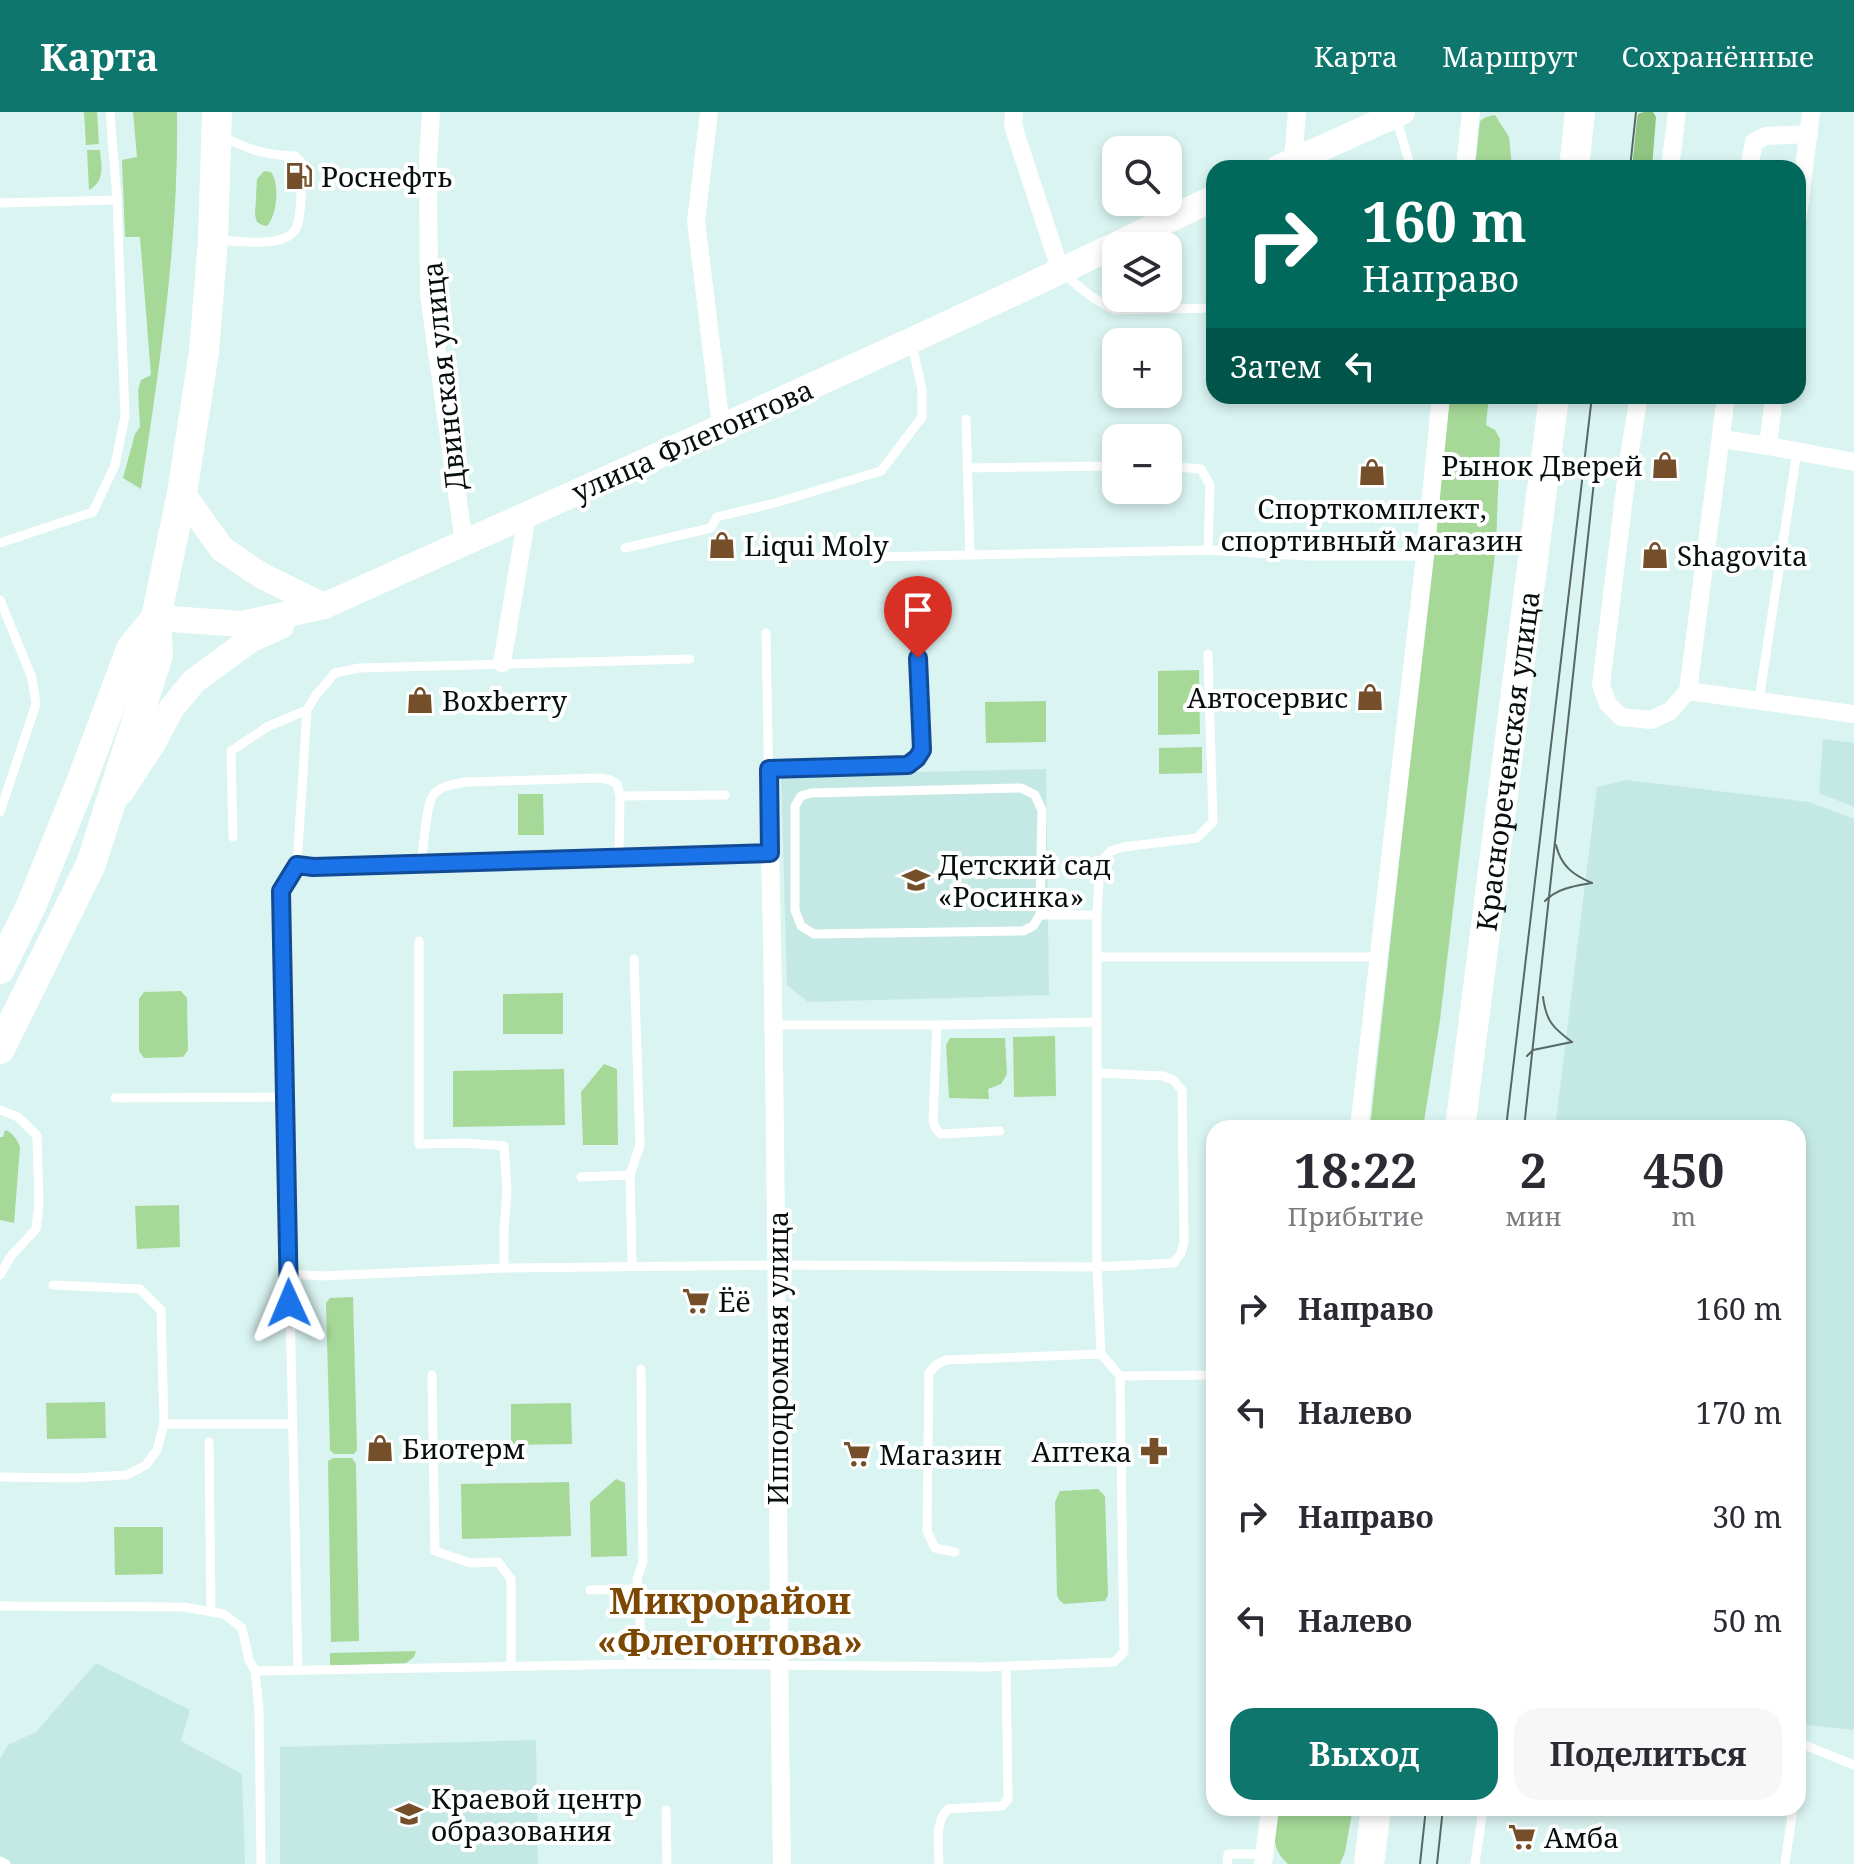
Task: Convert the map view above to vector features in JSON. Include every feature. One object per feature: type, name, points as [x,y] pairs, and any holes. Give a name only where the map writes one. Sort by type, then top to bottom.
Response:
[{"type":"main road","points":[[1575,160],[1580,112]]},
{"type":"main road","points":[[0,1049],[91,864],[158,655],[156,618],[182,493],[204,352],[213,240],[217,122]]},
{"type":"main road","name":"Краснореченская улица","points":[[1461,1120],[1553,404]]},
{"type":"main road","points":[[0,969],[31,906],[131,649],[156,618]]},
{"type":"main road","points":[[1369,1864],[1375,1816]]},
{"type":"street","name":"Двинская улица","points":[[431,112],[428,160],[429,295],[464,543]]},
{"type":"street","points":[[709,112],[696,221],[721,426]]},
{"type":"street","points":[[1014,112],[1016,135],[1061,272]]},
{"type":"street","points":[[1290,160],[1297,112]]},
{"type":"street","points":[[1466,160],[1471,112]]},
{"type":"street","points":[[1671,160],[1677,112]]},
{"type":"street","points":[[1806,160],[1811,112]]},
{"type":"street","points":[[1302,160],[1399,114]]},
{"type":"street","points":[[1751,160],[1754,142],[1766,136],[1809,134]]},
{"type":"street","name":"улица Флегонтова","points":[[156,618],[242,624],[324,606],[911,341],[1206,202]]},
{"type":"street","points":[[1360,1120],[1440,404]]},
{"type":"street","points":[[1638,404],[1601,685],[1608,704],[1621,717],[1651,720],[1670,711],[1688,691],[1725,404]]},
{"type":"street","points":[[1768,446],[1773,404]]},
{"type":"street","points":[[1722,439],[1854,462]]},
{"type":"street","points":[[182,493],[222,549],[262,576],[324,606]]},
{"type":"street","points":[[502,663],[527,515]]},
{"type":"street","points":[[102,835],[126,783],[171,709],[194,681],[250,640],[324,606]]},
{"type":"street","points":[[1688,691],[1854,714]]},
{"type":"street","name":"Ипподромная улица","points":[[770,853],[778,1265],[778,1664],[782,1864]]},
{"type":"street","points":[[1264,1859],[1269,1816]]},
{"type":"lane","points":[[0,543],[93,512],[115,465],[125,416],[117,200],[110,112]]},
{"type":"lane","points":[[1399,114],[1409,160]]},
{"type":"lane","points":[[213,240],[274,241],[288,237],[297,227],[302,170],[300,158],[269,155],[250,149],[217,122]]},
{"type":"lane","points":[[0,203],[117,200]]},
{"type":"lane","points":[[1061,272],[1102,305],[1115,310],[1206,308]]},
{"type":"lane","points":[[625,548],[711,528],[717,517],[881,471],[922,417],[922,389],[911,341]]},
{"type":"lane","points":[[966,419],[970,555]]},
{"type":"lane","points":[[1759,700],[1797,451]]},
{"type":"lane","points":[[967,468],[1102,466]]},
{"type":"lane","points":[[1182,467],[1201,469],[1210,485],[1208,550]]},
{"type":"lane","points":[[872,557],[1208,550],[1306,556],[1425,556]]},
{"type":"lane","points":[[0,600],[32,678],[36,704],[1,809]]},
{"type":"lane","points":[[297,865],[313,867],[770,853],[766,633]]},
{"type":"lane","points":[[255,1671],[643,1664],[1006,1667],[1114,1662],[1124,1652],[1120,1376],[1101,1354],[1097,1267],[1097,915],[1100,862],[1111,851],[1123,847],[1197,838],[1213,822],[1208,654]]},
{"type":"lane","points":[[769,769],[908,765],[922,750],[918,658]]},
{"type":"lane","points":[[298,1670],[281,891],[297,865],[307,710],[335,673],[359,668],[690,659]]},
{"type":"lane","points":[[233,837],[231,751],[267,727],[307,710]]},
{"type":"lane","points":[[421,863],[429,799],[448,784],[601,778],[617,784],[620,796],[619,858]]},
{"type":"lane","points":[[1021,788],[1035,795],[1042,810],[1040,915],[1033,926],[1023,931],[814,934],[801,926],[795,910],[795,806],[801,796],[811,793],[1021,788]]},
{"type":"lane","points":[[620,796],[725,795]]},
{"type":"lane","points":[[1040,915],[1097,915]]},
{"type":"lane","points":[[419,941],[419,1144],[504,1146],[507,1191],[504,1268]]},
{"type":"lane","points":[[1097,957],[1379,957]]},
{"type":"lane","points":[[632,1266],[630,1175],[640,1145],[634,959]]},
{"type":"lane","points":[[775,1025],[1097,1022]]},
{"type":"lane","points":[[937,1025],[933,1121],[936,1129],[941,1134],[1000,1131]]},
{"type":"lane","points":[[289,1274],[322,1276],[632,1266],[1097,1267],[1174,1263],[1184,1243],[1182,1090],[1173,1080],[1163,1076],[1097,1073]]},
{"type":"lane","points":[[115,1098],[286,1097]]},
{"type":"lane","points":[[247,1098],[249,1112]]},
{"type":"lane","points":[[0,1110],[18,1117],[37,1136],[39,1189],[36,1229],[11,1256],[0,1275]]},
{"type":"lane","points":[[581,1177],[630,1175]]},
{"type":"lane","points":[[0,1477],[127,1475],[146,1465],[157,1450],[164,1424],[161,1310],[140,1289],[53,1285]]},
{"type":"lane","points":[[955,1552],[935,1548],[927,1531],[929,1373],[946,1360],[1101,1354]]},
{"type":"lane","points":[[641,1369],[643,1562],[637,1579],[643,1664]]},
{"type":"lane","points":[[432,1375],[435,1551],[470,1563],[498,1562],[511,1579],[511,1666]]},
{"type":"lane","points":[[1120,1376],[1206,1375]]},
{"type":"lane","points":[[164,1424],[293,1424]]},
{"type":"lane","points":[[209,1442],[211,1612]]},
{"type":"lane","points":[[590,1590],[638,1589]]},
{"type":"lane","points":[[0,1606],[184,1607],[224,1614],[242,1628],[249,1660],[255,1671],[259,1710],[261,1864]]},
{"type":"lane","points":[[939,1864],[939,1825],[944,1812],[948,1809],[1002,1806],[1008,1799],[1006,1667]]},
{"type":"lane","points":[[1806,1746],[1854,1765]]},
{"type":"lane","points":[[666,1810],[667,1864]]},
{"type":"lane","points":[[1475,1864],[1482,1816]]},
{"type":"lane","points":[[1785,1864],[1792,1816]]},
{"type":"lane","points":[[1227,1864],[1228,1854],[1264,1859]]},
{"type":"lane","points":[[0,1861],[6,1864]]},
{"type":"shaded area","points":[[1823,739],[1854,743],[1854,807],[1819,793]]},
{"type":"shaded area","name":"Детский сад «Росинка»","points":[[1046,769],[1049,995],[808,1002],[787,985],[781,775]]},
{"type":"shaded area","points":[[1626,780],[1809,802],[1854,819],[1854,1730],[1806,1725],[1806,1120],[1556,1120],[1597,787]]},
{"type":"shaded area","points":[[96,1663],[190,1710],[181,1741],[242,1774],[245,1864],[0,1864],[0,1759],[8,1745],[36,1732]]},
{"type":"shaded area","name":"Краевой центр образования","points":[[536,1740],[538,1864],[280,1864],[280,1747]]},
{"type":"green space","points":[[84,112],[97,112],[99,144],[86,145]]},
{"type":"green space","points":[[133,112],[177,112],[171,254],[141,489],[123,478],[135,434],[140,427],[138,390],[141,380],[151,375],[140,237],[125,237],[122,160],[137,157]]},
{"type":"green space","points":[[1653,112],[1656,117],[1653,160],[1633,160],[1638,114]]},
{"type":"green space","points":[[1495,115],[1509,137],[1511,160],[1476,160],[1480,121]]},
{"type":"green space","points":[[87,150],[100,150],[101,167],[98,182],[89,190]]},
{"type":"green space","points":[[264,171],[271,172],[274,177],[276,191],[273,215],[267,226],[257,222],[255,215],[257,179]]},
{"type":"green space","points":[[1449,404],[1488,404],[1486,425],[1495,430],[1500,439],[1496,545],[1440,1020],[1424,1120],[1371,1120]]},
{"type":"green space","points":[[1199,670],[1200,734],[1158,735],[1158,671]]},
{"type":"green space","points":[[1046,701],[1046,742],[986,743],[985,702]]},
{"type":"green space","points":[[1202,747],[1202,773],[1159,774],[1159,748]]},
{"type":"green space","points":[[518,794],[543,794],[544,835],[518,835]]},
{"type":"green space","points":[[181,991],[187,998],[188,1050],[183,1057],[144,1058],[139,1051],[139,999],[144,992]]},
{"type":"green space","points":[[563,993],[563,1034],[503,1034],[503,994]]},
{"type":"green space","points":[[1055,1036],[1056,1096],[1014,1097],[1013,1037]]},
{"type":"green space","points":[[950,1038],[1005,1038],[1007,1074],[1001,1084],[988,1089],[989,1099],[949,1098],[946,1045]]},
{"type":"green space","points":[[604,1064],[617,1069],[618,1145],[583,1145],[581,1092]]},
{"type":"green space","points":[[564,1069],[565,1125],[453,1127],[453,1071]]},
{"type":"green space","points":[[5,1130],[20,1147],[14,1223],[0,1220],[0,1137],[3,1137]]},
{"type":"green space","points":[[179,1205],[180,1247],[137,1249],[135,1206]]},
{"type":"green space","points":[[353,1297],[357,1450],[354,1454],[334,1454],[330,1450],[326,1303],[330,1298]]},
{"type":"green space","points":[[105,1402],[106,1438],[47,1439],[46,1403]]},
{"type":"green space","points":[[571,1403],[572,1444],[511,1445],[511,1404]]},
{"type":"green space","points":[[352,1458],[356,1464],[359,1641],[331,1642],[328,1461]]},
{"type":"green space","points":[[616,1479],[625,1483],[627,1556],[591,1557],[590,1502]]},
{"type":"green space","points":[[569,1482],[571,1536],[462,1539],[461,1484]]},
{"type":"green space","points":[[1098,1489],[1105,1496],[1108,1595],[1105,1601],[1064,1604],[1057,1595],[1055,1502],[1060,1491]]},
{"type":"green space","points":[[114,1527],[163,1527],[163,1574],[115,1575]]},
{"type":"green space","points":[[416,1651],[406,1663],[330,1666],[330,1653]]},
{"type":"green space","points":[[1277,1816],[1352,1816],[1340,1864],[1288,1864],[1278,1851],[1275,1832]]},
{"type":"tram line","points":[[1631,160],[1636,112]]},
{"type":"tram line","points":[[1507,1120],[1591,404]]},
{"type":"tram line","points":[[1525,1120],[1595,472]]},
{"type":"tram line","points":[[1556,845],[1569,869],[1592,883]]},
{"type":"tram line","points":[[1545,901],[1561,890],[1592,883]]},
{"type":"tram line","points":[[1543,997],[1552,1023],[1572,1042]]},
{"type":"tram line","points":[[1527,1056],[1533,1050],[1572,1042]]},
{"type":"tram line","points":[[1420,1864],[1425,1816]]},
{"type":"tram line","points":[[1437,1864],[1442,1816]]},
{"type":"place","name":"Роснефть","points":[[299,176]]},
{"type":"place","name":"Рынок Дверей","points":[[1665,465]]},
{"type":"place","name":"Спорткомплект, спортивный магазин","points":[[1372,472]]},
{"type":"place","name":"Liqui Moly","points":[[722,545]]},
{"type":"place","name":"Shagovita","points":[[1655,555]]},
{"type":"place","name":"Автосервис","points":[[1370,697]]},
{"type":"place","name":"Boxberry","points":[[420,700]]},
{"type":"place","name":"Детский сад «Росинка»","points":[[916,880]]},
{"type":"place","name":"Ёё","points":[[696,1301]]},
{"type":"place","name":"Биотерм","points":[[380,1448]]},
{"type":"place","name":"Аптека","points":[[1154,1451]]},
{"type":"place","name":"Магазин","points":[[857,1454]]},
{"type":"place","name":"Краевой центр образования","points":[[409,1814]]},
{"type":"place","name":"Амба","points":[[1522,1837]]},
{"type":"district","name":"Микрорайон «Флегонтова»","points":[[730,1620]]},
{"type":"route","points":[[289,1303],[281,891],[297,865],[313,867],[770,853],[769,769],[908,765],[917,758],[922,750],[918,658]]}]
